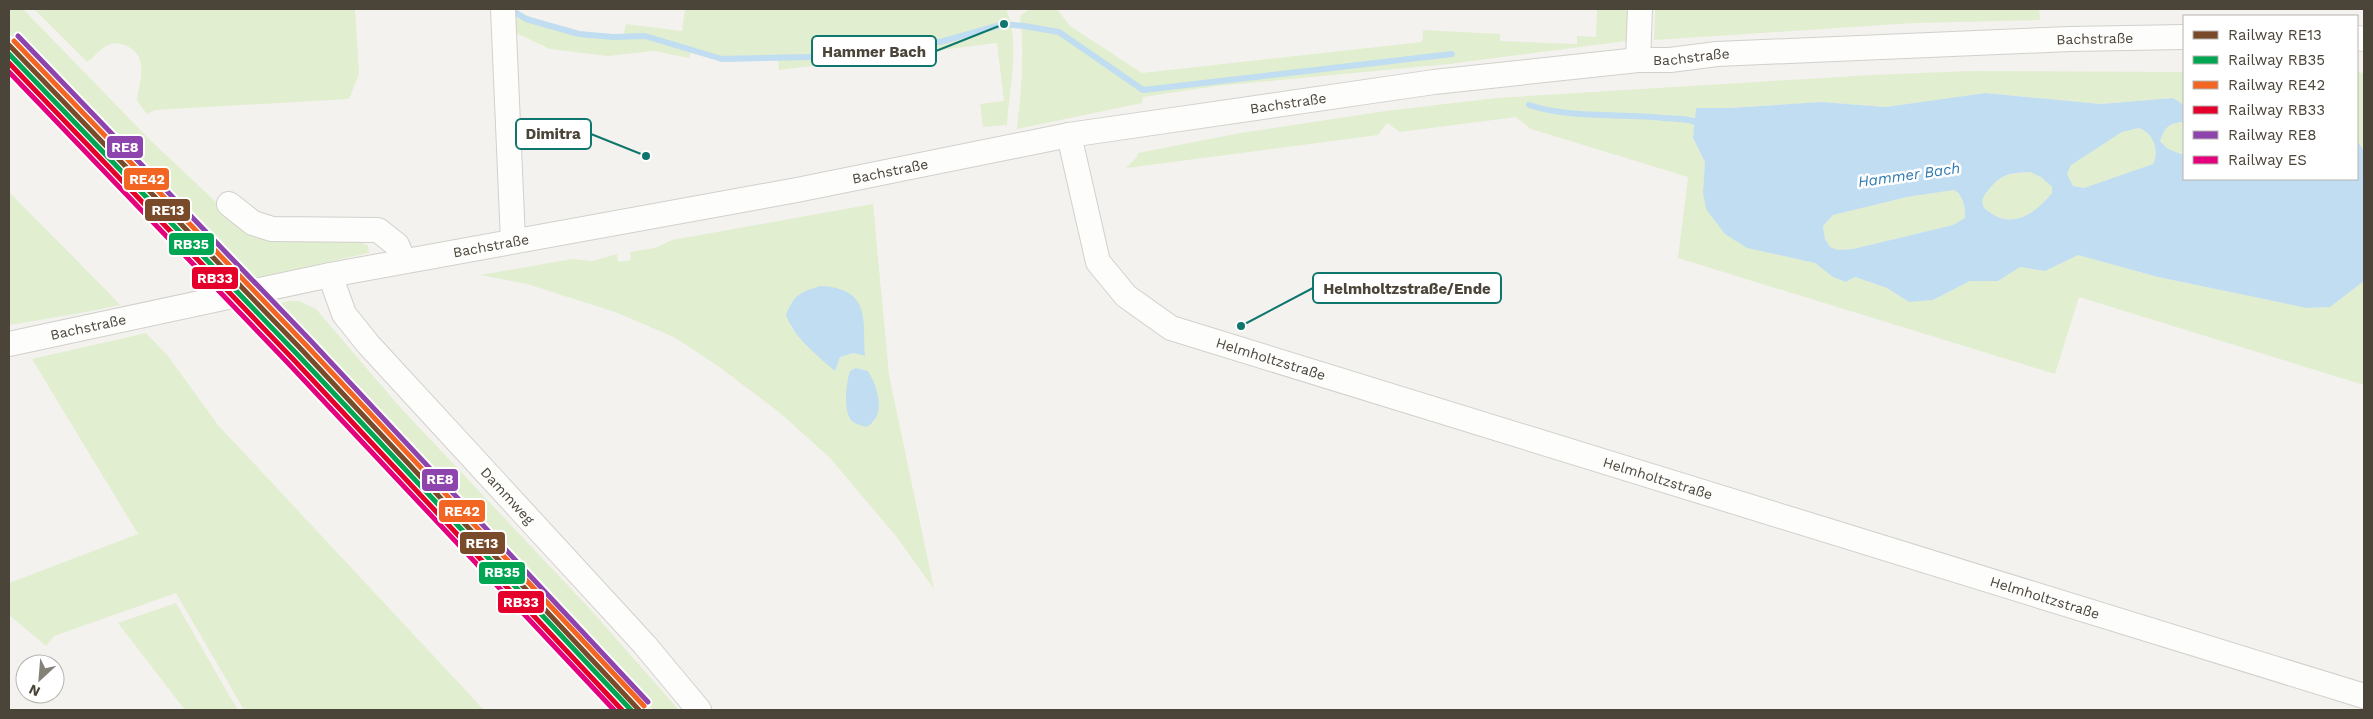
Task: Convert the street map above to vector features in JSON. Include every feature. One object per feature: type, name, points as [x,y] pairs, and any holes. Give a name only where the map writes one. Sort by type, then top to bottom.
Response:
[{"type":"street","points":[[1638,60],[1640,9]]},
{"type":"street","points":[[503,14],[513,241]]},
{"type":"street","name":"Bachstraße","points":[[9,344],[330,275],[883,174],[1069,135],[1434,82],[1638,60],[1670,60],[1717,54],[2011,41],[2183,37]]},
{"type":"street","name":"Helmholtzstraße","points":[[1069,135],[1098,262],[1126,296],[1171,328],[2364,696]]},
{"type":"street","points":[[229,204],[253,223],[272,229],[378,230],[397,245],[404,261]]},
{"type":"street","name":"Dammweg","points":[[330,275],[344,314],[368,344],[644,644],[699,710]]},
{"type":"green space","points":[[9,9],[23,9],[151,141],[246,230],[355,239],[368,246],[369,253],[251,279],[228,253],[224,256],[9,33]]},
{"type":"green space","points":[[34,9],[355,9],[359,74],[349,99],[155,110],[147,114],[137,101],[141,78],[141,63],[134,51],[127,46],[115,43],[110,44],[87,62]]},
{"type":"green space","points":[[513,9],[545,24],[575,32],[623,36],[626,24],[682,31],[685,9],[1006,9],[1013,36],[1013,66],[1007,125],[983,127],[980,104],[1004,101],[997,43],[779,70],[778,59],[728,62],[690,53],[689,58],[654,51],[608,56],[550,49],[514,32]]},
{"type":"green space","points":[[1030,9],[1057,9],[1070,26],[1142,73],[1422,42],[1423,30],[1500,34],[1500,41],[1577,44],[1577,36],[1596,37],[1597,9],[1628,9],[1626,41],[1449,64],[1217,86],[1143,97],[1142,103],[1017,129],[1022,58],[1020,16]]},
{"type":"green space","points":[[1655,9],[2039,9],[2040,20],[1914,23],[1654,40]]},
{"type":"green space","points":[[1972,71],[2183,72],[2183,104],[2173,98],[2101,104],[1985,93],[1886,107],[1821,102],[1730,108],[1696,108],[1693,138],[1705,162],[1703,192],[1747,248],[1815,263],[1833,277],[1846,282],[1855,277],[1887,288],[1909,302],[1933,300],[1970,281],[1998,281],[2020,267],[2045,271],[2078,255],[2158,277],[2307,308],[2330,307],[2364,281],[2364,385],[2079,297],[2055,374],[1678,258],[1688,177],[1531,129],[1516,117],[1400,132],[1387,123],[1378,135],[1126,168],[1137,157],[1138,153],[1240,133],[1386,111],[1496,98],[1871,75]]},
{"type":"green space","points":[[2358,72],[2364,73],[2364,151],[2358,142]]},
{"type":"green space","points":[[2183,122],[2183,155],[2168,149],[2160,141],[2168,127],[2175,123]]},
{"type":"green space","points":[[2139,128],[2144,130],[2154,142],[2156,153],[2153,164],[2084,188],[2073,186],[2067,174],[2070,165],[2122,132]]},
{"type":"green space","points":[[2030,172],[2041,177],[2052,187],[2052,193],[2034,211],[2019,218],[2011,219],[1994,215],[1987,211],[1983,202],[1984,196],[1999,179],[2012,174]]},
{"type":"green space","points":[[1954,190],[1962,198],[1965,218],[1953,225],[1853,249],[1838,250],[1830,247],[1825,239],[1823,226],[1833,215],[1907,197]]},
{"type":"green space","points":[[9,192],[105,289],[120,305],[9,325]]},
{"type":"green space","points":[[873,204],[889,375],[934,589],[896,536],[829,457],[779,412],[718,366],[674,337],[615,312],[527,284],[480,275],[572,259],[592,261],[617,254],[618,262],[631,260],[630,252],[655,248],[672,240]],"holes":[[[790,326],[864,356],[855,353],[840,357],[835,371]],[[856,368],[868,371],[876,390],[878,411],[873,424]]]},
{"type":"green space","points":[[299,301],[316,309],[398,405],[590,609],[679,710],[653,710],[576,619],[452,496],[299,334],[302,331],[275,304]]},
{"type":"green space","points":[[146,333],[168,356],[218,425],[484,710],[244,710],[176,593],[54,636],[46,646],[9,615],[9,583],[138,534],[32,359]]},
{"type":"green space","points":[[176,603],[238,710],[185,710],[118,623]]},
{"type":"water","points":[[1985,93],[2101,104],[2173,98],[2183,104],[2183,122],[2175,123],[2168,127],[2160,141],[2168,149],[2183,155],[2183,180],[2358,180],[2358,142],[2364,151],[2364,281],[2330,307],[2307,308],[2158,277],[2078,255],[2045,271],[2020,267],[1998,281],[1970,281],[1933,300],[1909,302],[1887,288],[1855,277],[1846,282],[1833,277],[1815,263],[1747,248],[1725,234],[1706,209],[1703,192],[1705,162],[1693,138],[1696,108],[1730,108],[1821,102],[1886,107]],"holes":[[[2139,128],[2144,130],[2154,143],[2156,153],[2153,164],[2084,188],[2073,186],[2067,174],[2071,165],[2122,132]],[[2030,172],[2041,177],[2052,187],[2052,193],[2034,211],[2019,218],[2011,219],[2003,218],[1987,211],[1984,207],[1983,198],[1999,179],[2012,174]],[[1954,190],[1962,198],[1965,218],[1953,225],[1853,249],[1838,250],[1830,247],[1825,239],[1823,226],[1833,215],[1907,197]]]},
{"type":"water","points":[[821,286],[837,288],[856,299],[861,307],[863,318],[865,356],[854,353],[840,357],[835,371],[801,339],[786,315],[792,303],[799,295]]},
{"type":"water","points":[[856,368],[868,371],[875,385],[879,401],[877,416],[866,427],[852,421],[847,410],[846,389],[850,371]]},
{"type":"waterway","name":"Hammer Bach","points":[[510,9],[526,19],[579,34],[613,37],[645,36],[722,59],[809,57],[891,41],[940,42],[1004,24],[1024,26],[1059,32],[1143,90],[1452,54]]},
{"type":"waterway","name":"Hammer Bach","points":[[1529,105],[1578,114],[1683,119],[1701,124]]},
{"type":"rail line","name":"RE8","points":[[18,36],[310,340],[648,702]]},
{"type":"rail line","name":"RE42","points":[[14,41],[306,345],[644,706]]},
{"type":"rail line","name":"RE13","points":[[9,45],[301,349],[639,710]]},
{"type":"rail line","name":"RB35","points":[[9,54],[296,353],[631,710]]},
{"type":"rail line","name":"RB33","points":[[9,63],[292,358],[622,710]]},
{"type":"rail line","name":"ES","points":[[9,72],[287,362],[614,710]]},
{"type":"place","name":"Hammer Bach","points":[[1004,24]]},
{"type":"place","name":"Dimitra","points":[[646,156]]},
{"type":"place","name":"Helmholtzstraße/Ende","points":[[1241,326]]}]
